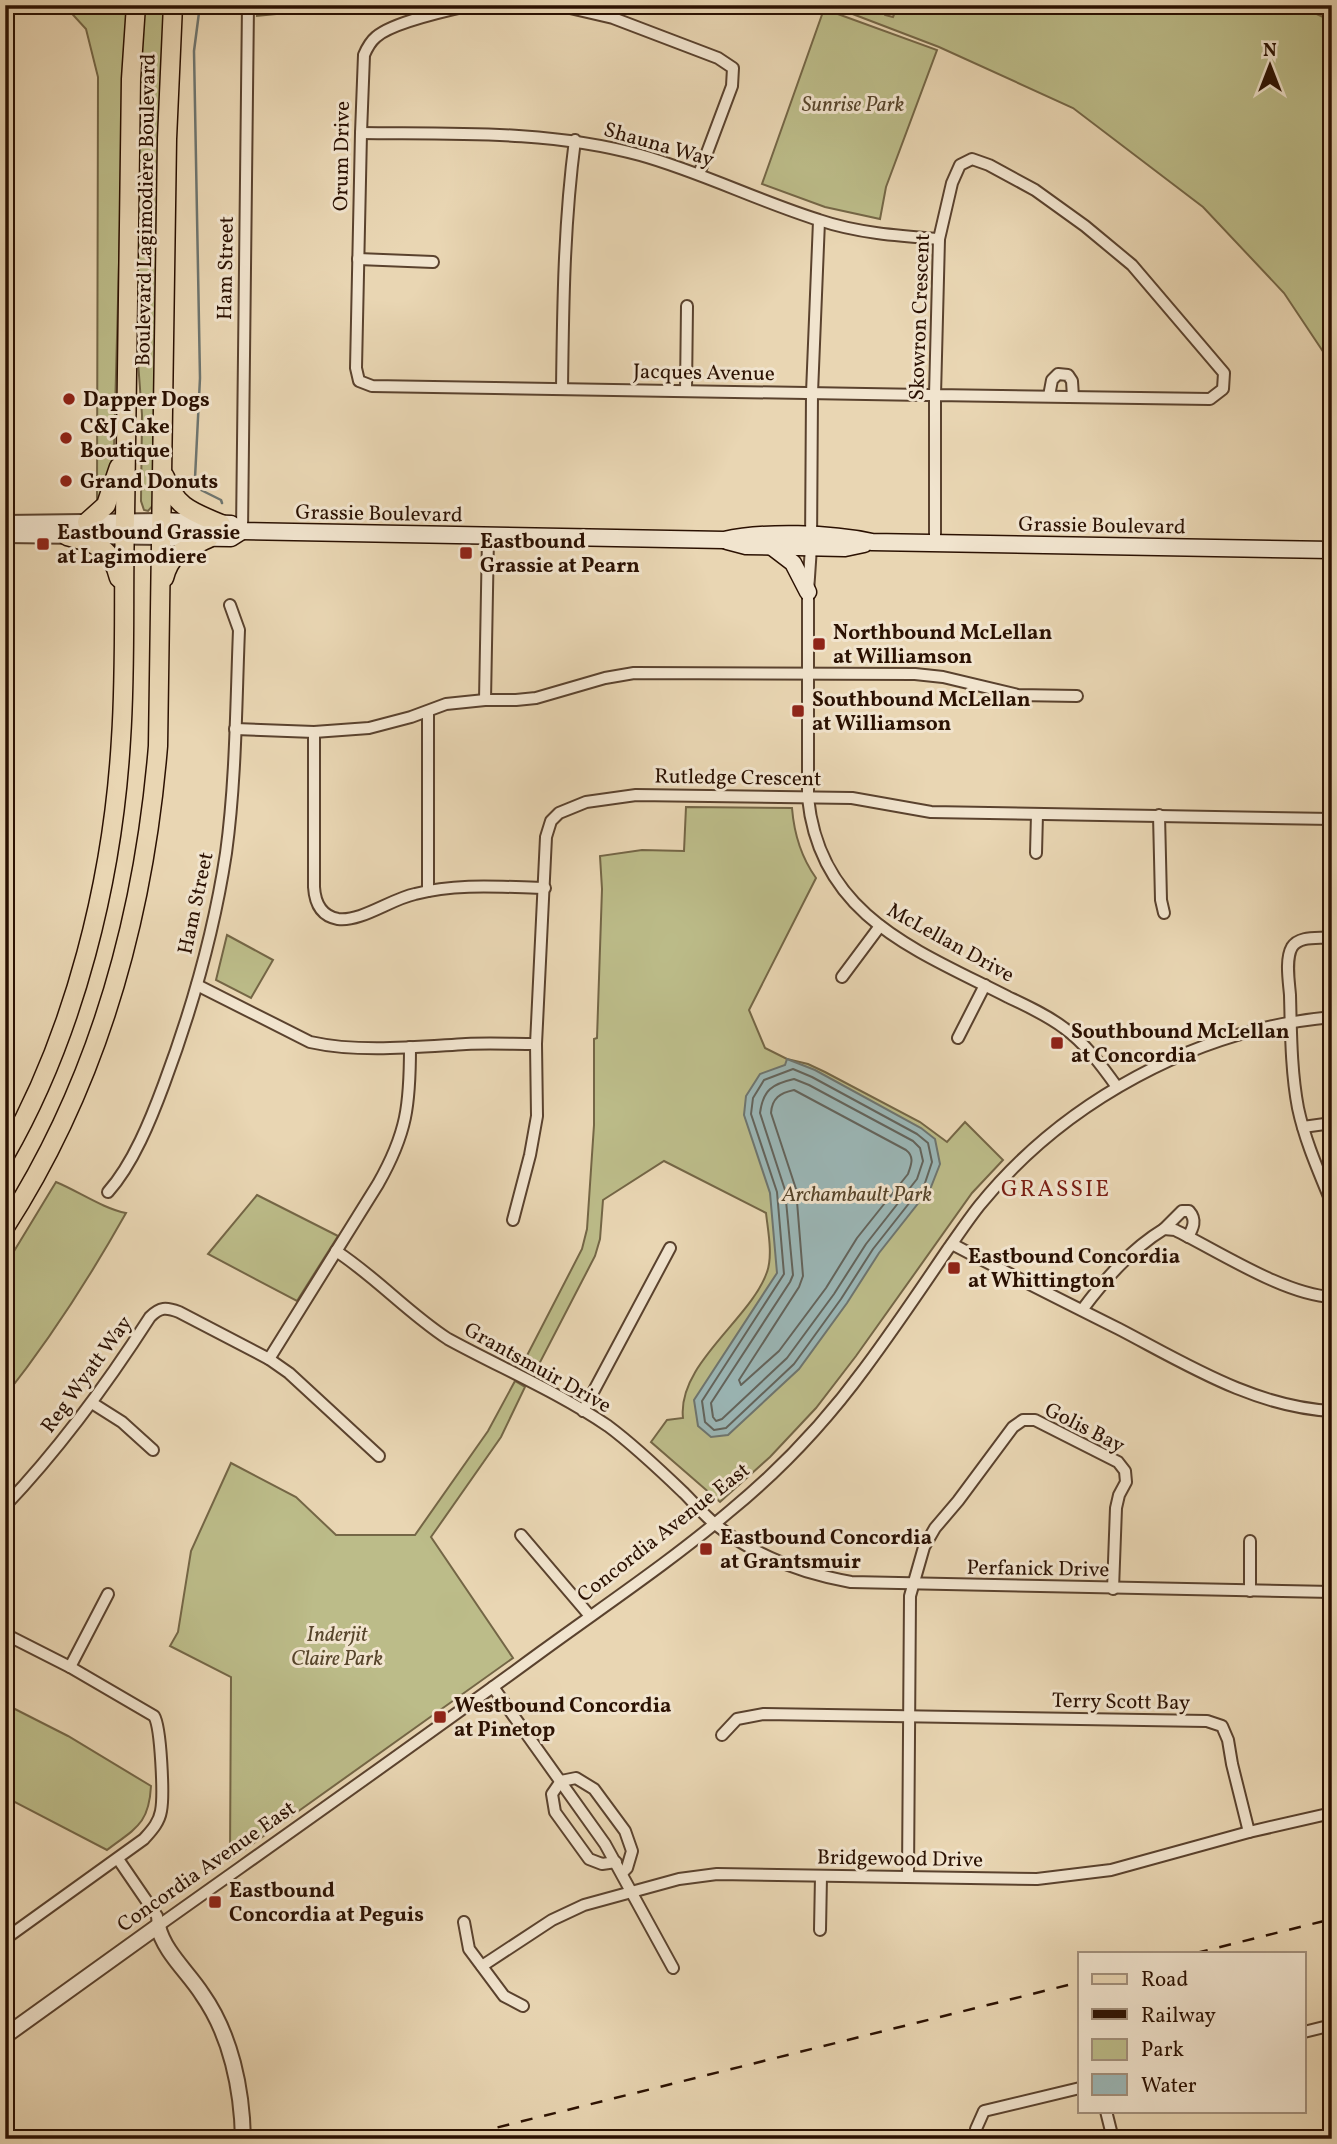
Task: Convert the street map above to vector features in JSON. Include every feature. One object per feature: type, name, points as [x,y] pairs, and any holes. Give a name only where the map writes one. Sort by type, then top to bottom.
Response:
[{"type":"main road","name":"Boulevard Lagimodière Boulevard","points":[[5,1155],[55,1048],[81,973],[108,856],[117,795],[122,725],[131,79],[136,5]]},
{"type":"main road","name":"Boulevard Lagimodière Boulevard","points":[[5,1227],[47,1154],[84,1074],[106,1013],[130,932],[148,842],[158,746],[167,139],[173,5]]},
{"type":"main road","points":[[87,522],[103,509],[110,498],[127,440]]},
{"type":"main road","points":[[163,467],[169,489],[179,503],[221,524]]},
{"type":"main road","name":"Grassie Boulevard","points":[[162,529],[231,524],[242,531],[488,537],[724,540],[746,535],[845,548],[872,542],[1332,550]]},
{"type":"main road","name":"Grassie Boulevard","points":[[162,529],[209,538],[231,538],[242,531]]},
{"type":"main road","points":[[67,536],[96,544],[113,559],[124,601]]},
{"type":"main road","points":[[161,606],[168,563],[176,555],[209,538]]},
{"type":"main road","name":"Grassie Boulevard","points":[[724,540],[746,547],[811,542]]},
{"type":"main road","points":[[772,547],[793,563],[808,592]]},
{"type":"street","name":"Ham Street","points":[[242,531],[248,5]]},
{"type":"street","name":"Orum Drive","points":[[359,381],[356,368],[364,55],[376,37],[387,30],[472,5]]},
{"type":"street","points":[[557,5],[613,18],[718,58],[733,68],[732,86],[699,174]]},
{"type":"street","name":"Shauna Way","points":[[360,133],[514,135],[575,141],[639,155],[699,174],[819,220],[887,235],[939,239]]},
{"type":"street","points":[[562,389],[565,246],[575,141]]},
{"type":"street","name":"Skowron Crescent","points":[[935,544],[939,239],[951,183],[960,165],[972,159],[989,165],[1035,190],[1085,226],[1132,265],[1224,373],[1223,389]]},
{"type":"street","name":"McLellan Drive","points":[[819,220],[812,393],[807,675],[808,798],[820,850],[836,882],[863,912],[880,926],[923,954],[1064,1028],[1097,1061],[1117,1087]]},
{"type":"street","points":[[358,259],[433,261]]},
{"type":"street","points":[[686,390],[687,306]]},
{"type":"street","points":[[1049,396],[1052,380],[1058,374],[1068,375],[1072,381],[1073,397]]},
{"type":"street","name":"Jacques Avenue","points":[[359,381],[372,386],[1210,399],[1223,389]]},
{"type":"street","name":"Grassie Boulevard","points":[[5,523],[87,522],[125,529]]},
{"type":"street","name":"Grassie Boulevard","points":[[5,535],[67,536],[125,529],[162,529]]},
{"type":"street","points":[[485,700],[488,537]]},
{"type":"street","name":"Ham Street","points":[[108,1192],[120,1178],[155,1108],[180,1043],[206,951],[226,852],[236,729],[239,630],[230,605]]},
{"type":"street","points":[[236,729],[314,732],[369,728],[428,712],[446,704],[536,698],[605,678],[634,673],[915,674],[943,677],[1018,695],[1077,696]]},
{"type":"street","points":[[428,712],[428,891]]},
{"type":"street","points":[[314,732],[314,887],[315,898],[327,915],[335,918],[355,918],[396,899],[428,891],[466,887],[545,888]]},
{"type":"street","name":"Rutledge Crescent","points":[[513,1220],[537,1116],[536,1044],[546,837],[551,821],[559,813],[586,802],[636,795],[870,800],[931,812],[1332,819]]},
{"type":"street","points":[[1037,814],[1037,853]]},
{"type":"street","points":[[1159,815],[1161,900],[1164,913]]},
{"type":"street","points":[[842,977],[880,926]]},
{"type":"street","points":[[1332,937],[1306,938],[1296,943],[1291,948],[1289,962],[1290,1023],[1298,1104],[1311,1152],[1332,1204]]},
{"type":"street","points":[[197,985],[310,1042],[328,1046],[410,1048],[536,1044]]},
{"type":"street","points":[[958,1038],[985,985]]},
{"type":"street","name":"Concordia Avenue East","points":[[5,2036],[493,1688],[715,1524],[770,1475],[836,1405],[864,1370],[978,1207],[1015,1165],[1060,1126],[1117,1087],[1170,1060],[1229,1038],[1290,1023],[1332,1017]]},
{"type":"street","points":[[269,1359],[378,1184],[398,1142],[408,1108],[410,1048]]},
{"type":"street","points":[[1303,1127],[1332,1123]]},
{"type":"street","points":[[1082,1310],[1100,1284],[1125,1259],[1164,1229],[1182,1211],[1189,1211],[1194,1222],[1188,1237]]},
{"type":"street","points":[[1164,1229],[1175,1230],[1279,1282],[1319,1297],[1332,1297]]},
{"type":"street","points":[[952,1244],[1218,1381],[1272,1402],[1332,1411]]},
{"type":"street","points":[[583,1411],[670,1248]]},
{"type":"street","name":"Grantsmuir Drive","points":[[336,1251],[373,1277],[439,1334],[609,1427],[654,1464],[715,1524]]},
{"type":"street","name":"Reg Wyatt Way","points":[[5,1506],[53,1453],[92,1403],[150,1317],[163,1308],[179,1312],[269,1359],[289,1373],[379,1456]]},
{"type":"street","points":[[92,1403],[122,1422],[153,1450]]},
{"type":"street","name":"Golis Bay","points":[[913,1585],[924,1547],[935,1528],[1013,1427],[1023,1420],[1035,1420],[1118,1462],[1125,1471],[1126,1482],[1115,1508],[1113,1589]]},
{"type":"street","name":"Perfanick Drive","points":[[715,1524],[755,1551],[813,1574],[851,1582],[1332,1592]]},
{"type":"street","points":[[521,1535],[590,1616]]},
{"type":"street","points":[[1250,1541],[1250,1591]]},
{"type":"street","points":[[908,1877],[910,1596],[913,1585]]},
{"type":"street","points":[[71,1667],[108,1594]]},
{"type":"street","points":[[5,1634],[71,1667],[150,1713],[157,1721],[162,1789],[161,1812],[155,1827],[144,1839],[5,1939]]},
{"type":"street","points":[[493,1688],[616,1861],[673,1968]]},
{"type":"street","points":[[722,1735],[737,1719],[764,1714],[908,1717]]},
{"type":"street","name":"Terry Scott Bay","points":[[908,1717],[1207,1721],[1222,1726],[1228,1740],[1231,1764],[1249,1832]]},
{"type":"street","points":[[616,1861],[602,1864],[589,1859],[555,1812],[552,1794],[561,1781],[576,1778],[594,1789],[625,1831],[632,1851],[627,1868],[622,1873]]},
{"type":"street","name":"Bridgewood Drive","points":[[482,1966],[552,1920],[584,1905],[678,1879],[717,1874],[1037,1879],[1111,1870],[1249,1832],[1332,1813]]},
{"type":"street","points":[[118,1859],[157,1916],[161,1938],[204,1996],[221,2028],[232,2059],[239,2092],[243,2139]]},
{"type":"street","points":[[820,1930],[821,1876]]},
{"type":"street","points":[[464,1922],[469,1949],[504,1996],[523,2006]]},
{"type":"street","points":[[1306,2032],[1332,2025]]},
{"type":"street","points":[[978,2139],[976,2129],[984,2112],[1078,2088]]},
{"type":"street","points":[[1106,2112],[1113,2139]]},
{"type":"green space","points":[[64,5],[128,5],[115,465],[97,503],[98,77],[86,29]]},
{"type":"green space","points":[[143,5],[166,5],[155,503],[148,511],[144,510],[141,501],[142,415],[135,322],[139,59]]},
{"type":"green space","points":[[258,5],[290,5],[286,13],[257,16]]},
{"type":"green space","points":[[829,5],[882,5],[885,15],[893,17],[898,5],[1297,5],[1332,21],[1332,365],[1284,293],[1203,207],[1073,108],[939,47]]},
{"type":"green space","name":"Sunrise Park","points":[[824,9],[937,50],[886,187],[880,219],[825,207],[762,184]]},
{"type":"green space","name":"Archambault Park","points":[[686,807],[792,808],[799,845],[816,878],[749,1010],[765,1048],[825,1072],[920,1122],[947,1142],[965,1122],[1003,1160],[972,1193],[816,1408],[770,1457],[720,1502],[651,1442],[667,1420],[683,1418],[684,1398],[691,1379],[759,1290],[770,1258],[766,1213],[664,1161],[603,1200],[600,1239],[595,1256],[536,1370],[532,1375],[520,1369],[582,1249],[587,1229],[594,1125],[594,1039],[597,1038],[602,889],[600,856],[642,850],[684,851]]},
{"type":"green space","points":[[227,935],[273,960],[251,998],[216,980]]},
{"type":"green space","points":[[56,1182],[100,1204],[126,1213],[69,1307],[5,1396],[5,1266]]},
{"type":"green space","points":[[257,1195],[338,1236],[297,1301],[208,1254]]},
{"type":"green space","name":"Inderjit Claire Park","points":[[515,1381],[525,1387],[501,1437],[431,1537],[513,1658],[230,1860],[231,1677],[170,1646],[178,1632],[191,1551],[231,1463],[296,1497],[336,1535],[415,1535],[488,1431]]},
{"type":"green space","points":[[5,1704],[68,1736],[151,1786],[147,1809],[139,1824],[107,1850],[5,1797]]},
{"type":"water","points":[[787,1059],[815,1070],[921,1128],[935,1139],[940,1164],[931,1187],[879,1253],[799,1369],[728,1435],[711,1437],[698,1426],[694,1400],[777,1273],[770,1193],[744,1115],[746,1096],[760,1074],[785,1065]]},
{"type":"waterway","points":[[200,5],[194,51],[200,378],[195,478],[201,490],[222,503]]},
{"type":"waterway","points":[[887,9],[889,5]]},
{"type":"railway","points":[[1200,1952],[1332,1919]]},
{"type":"railway","points":[[451,2139],[1078,1982]]},
{"type":"place","name":"Dapper Dogs","points":[[69,399]]},
{"type":"place","name":"C&J Cake Boutique","points":[[66,438]]},
{"type":"place","name":"Grand Donuts","points":[[66,481]]},
{"type":"place","name":"Eastbound Grassie at Lagimodiere","points":[[43,544]]},
{"type":"place","name":"Eastbound Grassie at Pearn","points":[[466,553]]},
{"type":"place","name":"Northbound McLellan at Williamson","points":[[819,644]]},
{"type":"place","name":"Southbound McLellan at Williamson","points":[[798,711]]},
{"type":"place","name":"Southbound McLellan at Concordia","points":[[1057,1043]]},
{"type":"place","name":"Eastbound Concordia at Whittington","points":[[954,1268]]},
{"type":"place","name":"Eastbound Concordia at Grantsmuir","points":[[706,1549]]},
{"type":"place","name":"Westbound Concordia at Pinetop","points":[[440,1717]]},
{"type":"place","name":"Eastbound Concordia at Peguis","points":[[215,1902]]},
{"type":"district","name":"GRASSIE","points":[[1056,1188]]}]
